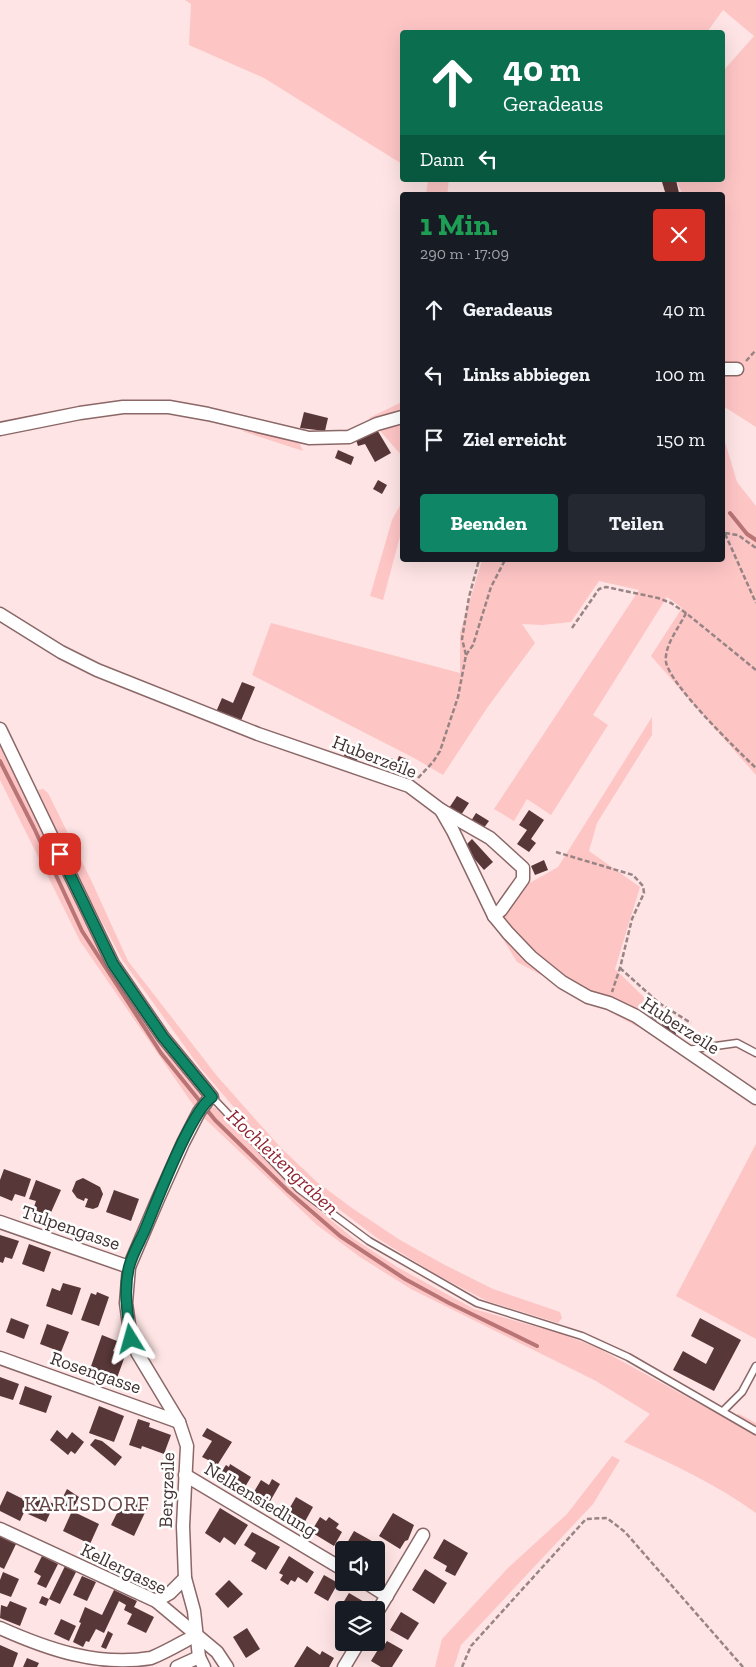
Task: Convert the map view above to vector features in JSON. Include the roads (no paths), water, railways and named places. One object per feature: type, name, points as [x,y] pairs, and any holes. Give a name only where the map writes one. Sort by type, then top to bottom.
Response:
[{"type":"street","points":[[725,369],[737,368]]},
{"type":"street","points":[[0,429],[80,413],[123,407],[169,407],[208,414],[309,438],[349,437],[377,424],[400,418]]},
{"type":"street","name":"Huberzeile","points":[[0,614],[61,652],[97,670],[258,734],[410,786],[441,810],[494,916],[531,957],[562,982],[588,997],[608,1003],[636,1016],[756,1098]]},
{"type":"street","points":[[0,729],[113,964],[163,1037],[210,1098]]},
{"type":"street","points":[[441,810],[490,838],[523,868],[523,879],[501,910],[494,916]]},
{"type":"street","name":"Bergzeile","points":[[196,1635],[194,1611],[185,1578],[183,1526],[187,1446],[179,1422],[131,1339],[126,1303],[129,1268],[183,1143],[210,1098]]},
{"type":"street","name":"Tulpengasse","points":[[0,1222],[129,1268]]},
{"type":"street","name":"Rosengasse","points":[[0,1358],[179,1422]]},
{"type":"street","name":"Nelkensiedlung","points":[[185,1475],[335,1565]]},
{"type":"street","name":"Kellergasse","points":[[0,1529],[156,1601],[196,1635]]},
{"type":"street","points":[[384,1601],[423,1535]]},
{"type":"street","points":[[156,1601],[170,1593],[185,1578]]},
{"type":"street","points":[[379,1591],[387,1596]]},
{"type":"street","points":[[0,1628],[66,1658],[97,1665],[126,1665],[150,1658],[196,1635]]},
{"type":"street","points":[[177,1667],[202,1662],[196,1635]]},
{"type":"street","points":[[196,1635],[217,1652],[227,1667]]},
{"type":"street","points":[[344,1667],[354,1651]]},
{"type":"lane","points":[[686,1050],[737,1043],[756,1053]]},
{"type":"lane","points":[[210,1098],[299,1189],[369,1241],[477,1303],[582,1336],[628,1357],[756,1431]]},
{"type":"lane","points":[[723,1411],[742,1392],[756,1366]]},
{"type":"waterway","points":[[730,513],[747,534],[756,540]]},
{"type":"waterway","name":"Hochleitengraben","points":[[0,761],[34,828],[82,931],[161,1053],[215,1120],[288,1191],[340,1236],[405,1279],[537,1346]]},
{"type":"district","name":"KARLSDORF","points":[[87,1504]]}]
